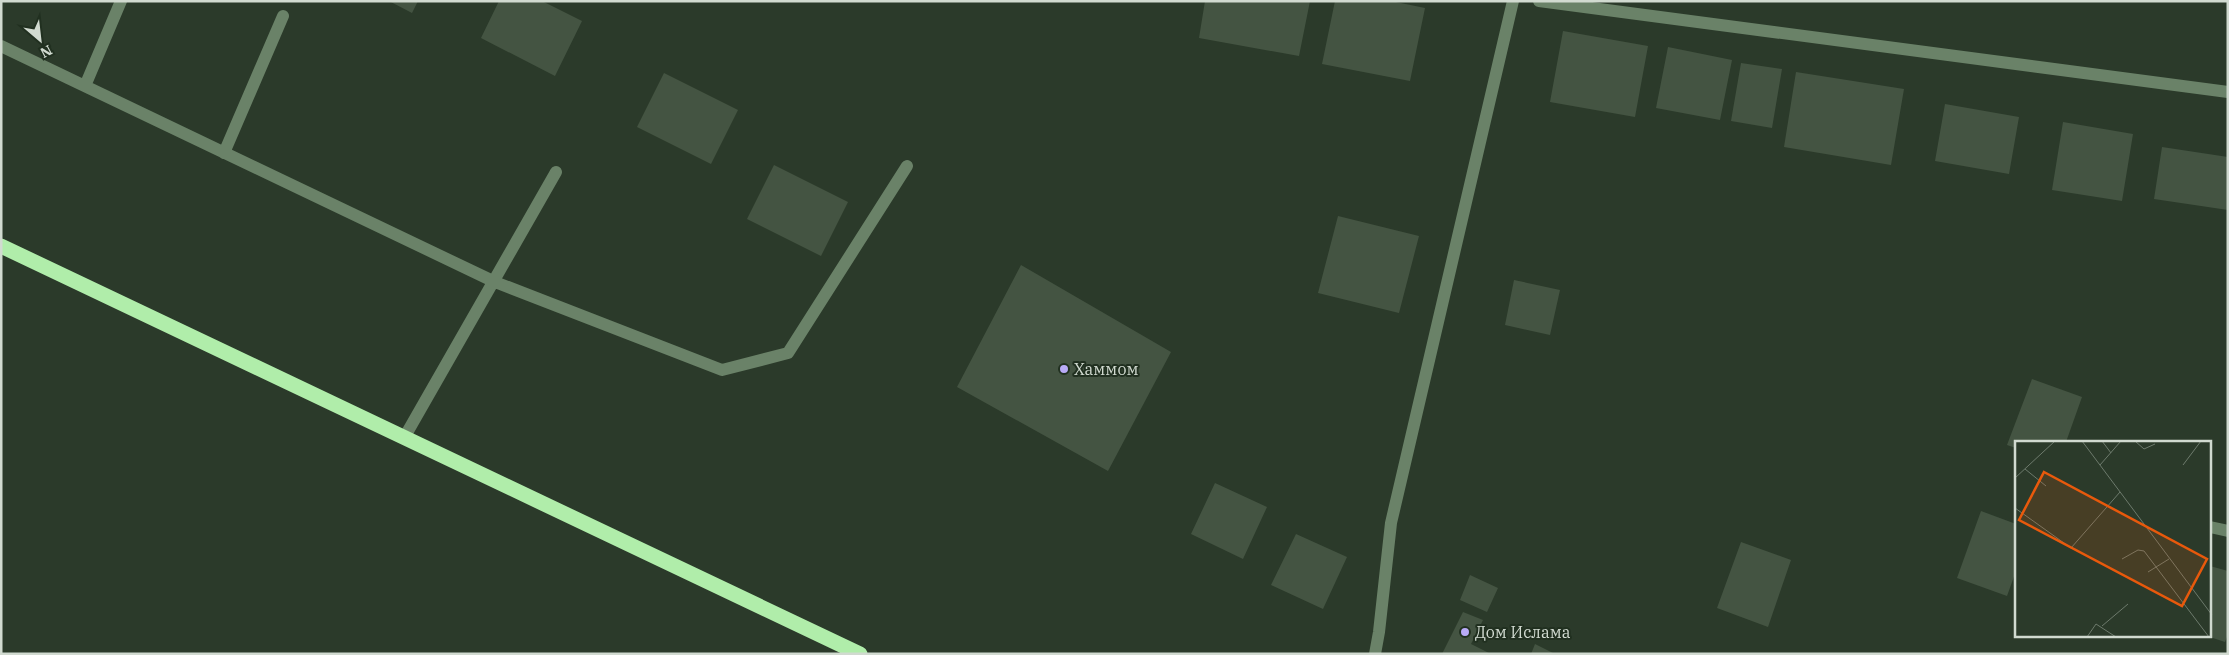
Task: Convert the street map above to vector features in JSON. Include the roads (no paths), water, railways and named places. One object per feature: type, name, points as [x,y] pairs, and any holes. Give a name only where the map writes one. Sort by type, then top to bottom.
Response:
[{"type":"highway","points":[[1,246],[860,654]]},
{"type":"lane","points":[[85,86],[122,1]]},
{"type":"lane","points":[[1375,654],[1390,523],[1513,1]]},
{"type":"lane","points":[[1539,1],[2228,92]]},
{"type":"lane","points":[[224,153],[283,16]]},
{"type":"lane","points":[[1,46],[495,282],[722,370],[788,353],[907,166]]},
{"type":"lane","points":[[404,438],[495,282],[556,172]]},
{"type":"lane","points":[[2212,527],[2228,531]]},
{"type":"place","name":"Хаммом","points":[[1064,369]]},
{"type":"place","name":"Дом Ислама","points":[[1465,632]]}]
